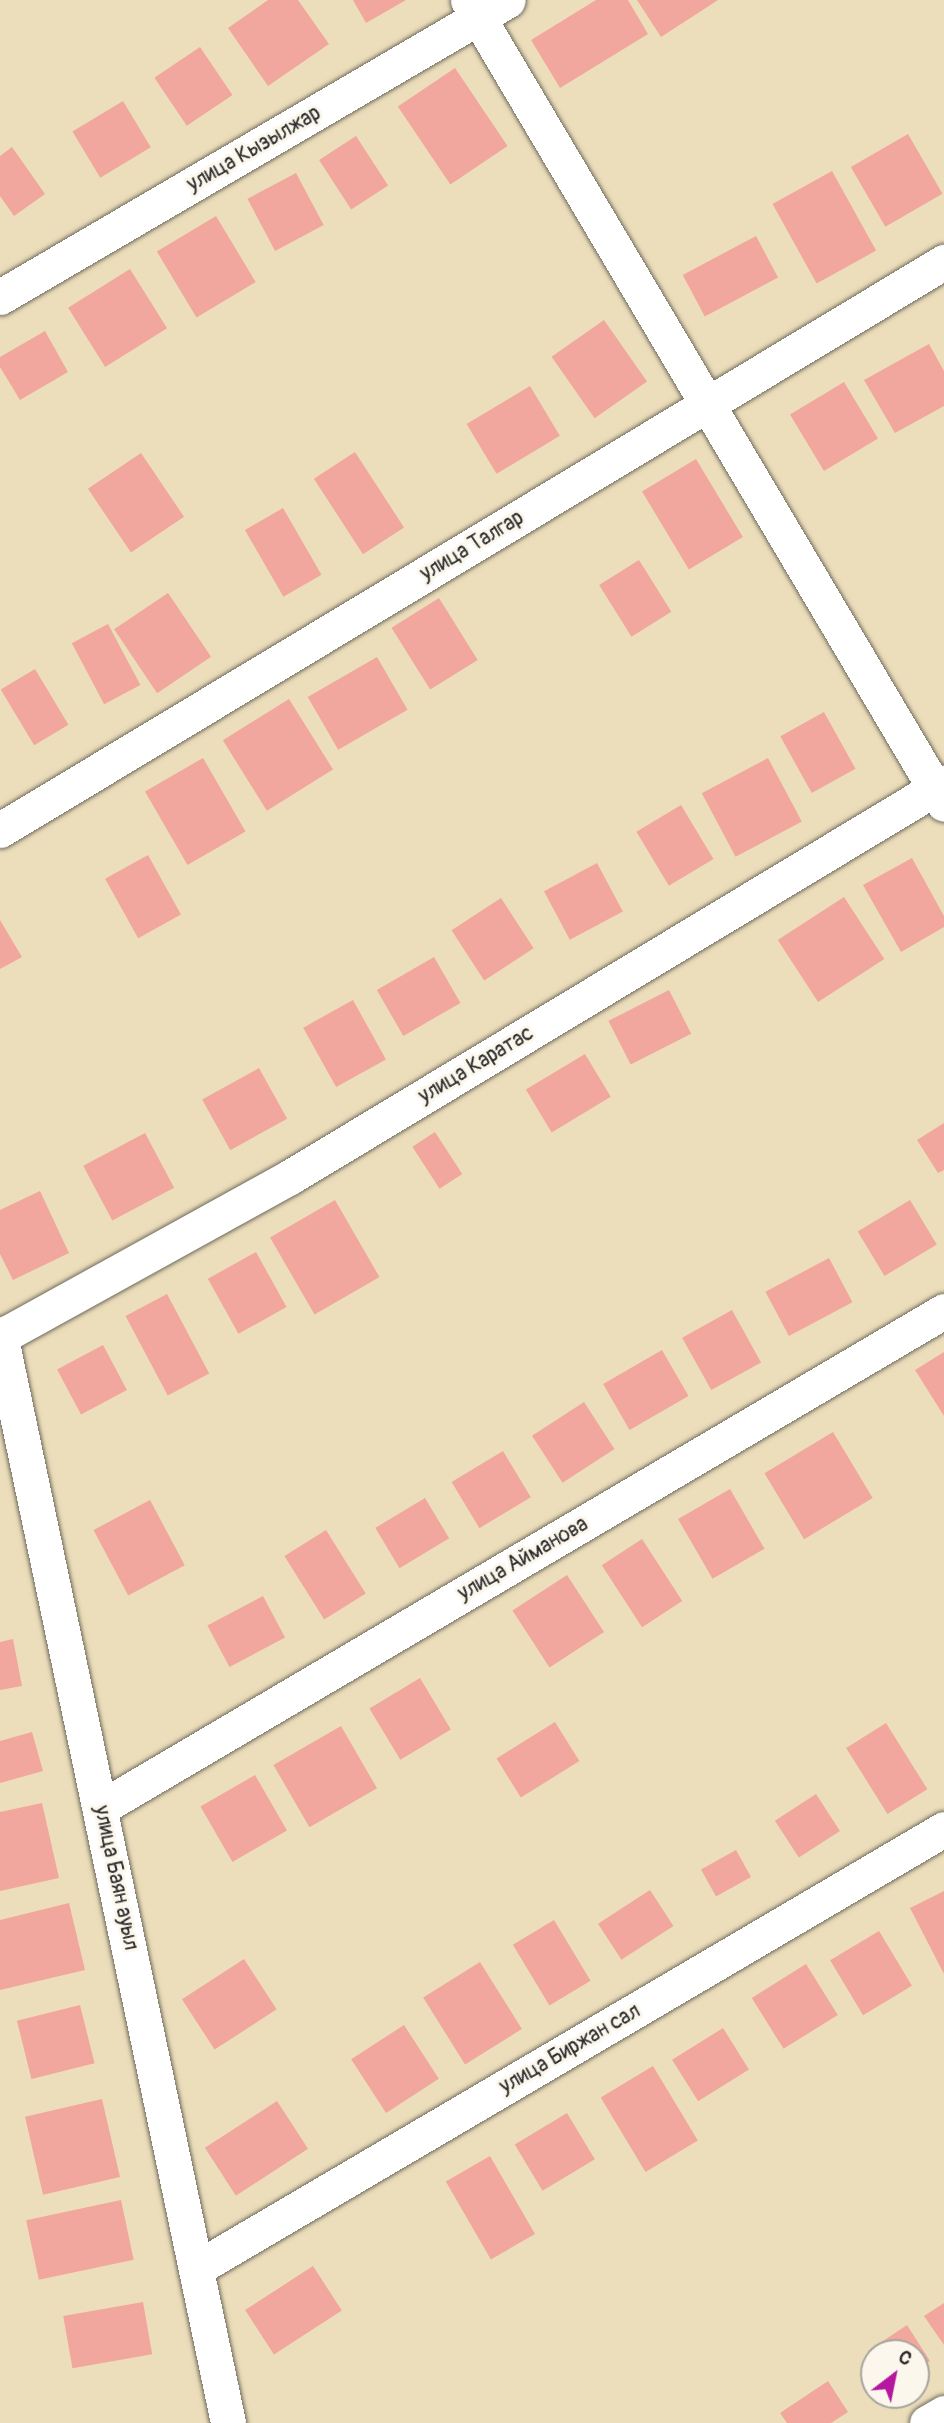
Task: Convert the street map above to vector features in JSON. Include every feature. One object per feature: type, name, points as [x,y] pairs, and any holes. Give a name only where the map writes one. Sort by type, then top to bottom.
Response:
[{"type":"street","name":"улица Кызылжар","points":[[0,297],[485,6]]},
{"type":"street","points":[[485,6],[708,405],[941,792]]},
{"type":"street","name":"улица Талгар","points":[[0,830],[944,262]]},
{"type":"street","name":"улица Каратас","points":[[1,1335],[290,1177],[941,792]]},
{"type":"street","name":"улица Айманова","points":[[102,1807],[944,1311]]},
{"type":"street","name":"улица Баян ауыл","points":[[1,1335],[102,1807],[228,2423]]},
{"type":"street","name":"улица Биржан сал","points":[[197,2268],[944,1829]]},
{"type":"street","points":[[927,2423],[944,2413]]},
{"type":"building","points":[[268,0],[298,0],[329,44],[268,86],[228,28]]},
{"type":"building","points":[[353,0],[406,0],[366,23]]},
{"type":"building","points":[[596,0],[628,0],[648,34],[560,88],[531,40]]},
{"type":"building","points":[[637,0],[718,0],[661,37]]},
{"type":"building","points":[[200,47],[232,95],[187,126],[154,78]]},
{"type":"building","points":[[455,68],[508,146],[450,185],[398,107]]},
{"type":"building","points":[[123,101],[151,147],[100,178],[72,131]]},
{"type":"building","points":[[908,134],[942,194],[885,227],[851,167]]},
{"type":"building","points":[[356,136],[388,185],[351,209],[319,160]]},
{"type":"building","points":[[12,147],[45,194],[14,216],[0,196],[0,156]]},
{"type":"building","points":[[832,171],[876,251],[817,284],[773,204]]},
{"type":"building","points":[[296,173],[324,225],[275,251],[247,199]]},
{"type":"building","points":[[216,216],[256,282],[197,318],[157,252]]},
{"type":"building","points":[[756,236],[778,277],[705,316],[683,275]]},
{"type":"building","points":[[130,269],[167,328],[105,367],[68,308]]},
{"type":"building","points":[[604,320],[647,381],[595,418],[552,357]]},
{"type":"building","points":[[45,331],[68,372],[20,400],[0,367],[0,357]]},
{"type":"building","points":[[929,344],[944,371],[944,406],[895,433],[864,380]]},
{"type":"building","points":[[844,382],[878,439],[824,471],[790,414]]},
{"type":"building","points":[[530,386],[560,436],[496,474],[467,424]]},
{"type":"building","points":[[355,452],[404,527],[363,554],[314,479]]},
{"type":"building","points":[[141,453],[184,517],[131,553],[88,489]]},
{"type":"building","points":[[696,459],[743,537],[689,569],[642,491]]},
{"type":"building","points":[[283,508],[322,575],[283,597],[245,530]]},
{"type":"building","points":[[639,560],[671,612],[631,637],[599,585]]},
{"type":"building","points":[[168,593],[211,657],[157,693],[114,629]]},
{"type":"building","points":[[439,598],[478,660],[430,690],[392,628]]},
{"type":"building","points":[[108,624],[140,685],[104,704],[72,643]]},
{"type":"building","points":[[377,657],[408,710],[338,750],[308,697]]},
{"type":"building","points":[[35,669],[68,725],[34,745],[1,690]]},
{"type":"building","points":[[289,699],[333,769],[267,811],[223,740]]},
{"type":"building","points":[[824,712],[856,769],[812,793],[780,736]]},
{"type":"building","points":[[203,758],[246,832],[187,865],[145,792]]},
{"type":"building","points":[[768,758],[802,822],[736,857],[702,793]]},
{"type":"building","points":[[681,805],[713,859],[669,886],[636,832]]},
{"type":"building","points":[[148,855],[181,914],[138,938],[105,879]]},
{"type":"building","points":[[912,858],[944,916],[944,927],[901,952],[863,885]]},
{"type":"building","points":[[597,863],[623,912],[570,940],[544,891]]},
{"type":"building","points":[[844,897],[884,959],[818,1002],[778,940]]},
{"type":"building","points":[[501,898],[534,948],[484,980],[452,930]]},
{"type":"building","points":[[0,920],[22,957],[0,969]]},
{"type":"building","points":[[434,957],[460,1003],[403,1036],[377,990]]},
{"type":"building","points":[[669,990],[691,1034],[631,1065],[608,1021]]},
{"type":"building","points":[[353,1000],[386,1059],[336,1087],[303,1028]]},
{"type":"building","points":[[585,1054],[611,1097],[552,1132],[526,1090]]},
{"type":"building","points":[[259,1068],[287,1119],[230,1150],[202,1100]]},
{"type":"building","points":[[944,1123],[944,1170],[938,1173],[917,1140]]},
{"type":"building","points":[[435,1132],[462,1174],[440,1189],[412,1147]]},
{"type":"building","points":[[145,1133],[174,1188],[112,1221],[83,1166]]},
{"type":"building","points":[[40,1191],[69,1253],[13,1280],[0,1254],[0,1210]]},
{"type":"building","points":[[335,1200],[380,1277],[315,1315],[270,1238]]},
{"type":"building","points":[[910,1200],[937,1245],[884,1276],[858,1231]]},
{"type":"building","points":[[256,1252],[287,1307],[238,1334],[208,1279]]},
{"type":"building","points":[[829,1258],[852,1302],[789,1336],[765,1292]]},
{"type":"building","points":[[167,1294],[209,1373],[168,1396],[126,1316]]},
{"type":"building","points":[[732,1310],[761,1362],[711,1390],[682,1338]]},
{"type":"building","points":[[103,1345],[127,1390],[81,1414],[57,1369]]},
{"type":"building","points":[[662,1350],[688,1396],[630,1430],[603,1384]]},
{"type":"building","points":[[944,1352],[944,1416],[915,1370]]},
{"type":"building","points":[[584,1402],[614,1449],[563,1483],[532,1436]]},
{"type":"building","points":[[833,1432],[873,1498],[804,1539],[764,1473]]},
{"type":"building","points":[[503,1451],[531,1497],[479,1528],[452,1482]]},
{"type":"building","points":[[730,1489],[765,1549],[713,1579],[678,1519]]},
{"type":"building","points":[[425,1498],[449,1538],[399,1568],[375,1528]]},
{"type":"building","points":[[150,1500],[185,1565],[128,1595],[93,1530]]},
{"type":"building","points":[[326,1530],[366,1594],[324,1620],[284,1556]]},
{"type":"building","points":[[642,1539],[682,1601],[642,1627],[602,1565]]},
{"type":"building","points":[[567,1575],[604,1632],[550,1667],[512,1610]]},
{"type":"building","points":[[263,1596],[285,1637],[229,1667],[207,1626]]},
{"type":"building","points":[[13,1639],[22,1686],[0,1690],[0,1642]]},
{"type":"building","points":[[420,1678],[451,1729],[400,1760],[369,1708]]},
{"type":"building","points":[[555,1722],[579,1761],[521,1798],[496,1759]]},
{"type":"building","points":[[886,1723],[927,1789],[887,1814],[846,1748]]},
{"type":"building","points":[[341,1726],[377,1788],[309,1827],[273,1765]]},
{"type":"building","points":[[32,1732],[43,1771],[0,1783],[0,1741]]},
{"type":"building","points":[[255,1775],[287,1830],[232,1862],[200,1806]]},
{"type":"building","points":[[816,1794],[840,1831],[799,1858],[775,1821]]},
{"type":"building","points":[[42,1803],[59,1878],[0,1891],[0,1812]]},
{"type":"building","points":[[736,1850],[751,1877],[716,1897],[701,1869]]},
{"type":"building","points":[[650,1890],[673,1926],[621,1960],[598,1924]]},
{"type":"building","points":[[944,1891],[944,1974],[910,1908]]},
{"type":"building","points":[[69,1903],[85,1970],[0,1990],[0,1920]]},
{"type":"building","points":[[554,1920],[591,1981],[549,2006],[513,1945]]},
{"type":"building","points":[[879,1931],[912,1986],[863,2015],[830,1960]]},
{"type":"building","points":[[244,1959],[277,2009],[215,2050],[182,1999]]},
{"type":"building","points":[[480,1962],[522,2029],[465,2065],[423,1998]]},
{"type":"building","points":[[806,1964],[838,2015],[784,2049],[752,1998]]},
{"type":"building","points":[[80,2005],[95,2063],[31,2079],[17,2021]]},
{"type":"building","points":[[404,2025],[439,2079],[386,2113],[351,2059]]},
{"type":"building","points":[[723,2028],[749,2070],[698,2101],[672,2060]]},
{"type":"building","points":[[653,2066],[698,2141],[646,2172],[601,2097]]},
{"type":"building","points":[[102,2099],[120,2177],[43,2195],[25,2117]]},
{"type":"building","points":[[277,2101],[308,2149],[236,2196],[205,2148]]},
{"type":"building","points":[[567,2113],[595,2159],[543,2191],[515,2144]]},
{"type":"building","points":[[490,2156],[535,2234],[491,2259],[446,2182]]},
{"type":"building","points":[[121,2200],[134,2260],[39,2280],[26,2220]]},
{"type":"building","points":[[313,2266],[342,2310],[274,2355],[245,2310]]},
{"type":"building","points":[[143,2302],[152,2354],[72,2368],[63,2316]]},
{"type":"building","points":[[944,2303],[944,2345],[924,2316]]},
{"type":"building","points":[[907,2325],[916,2339],[886,2339]]},
{"type":"building","points":[[828,2381],[848,2412],[831,2423],[787,2423],[780,2413]]}]
